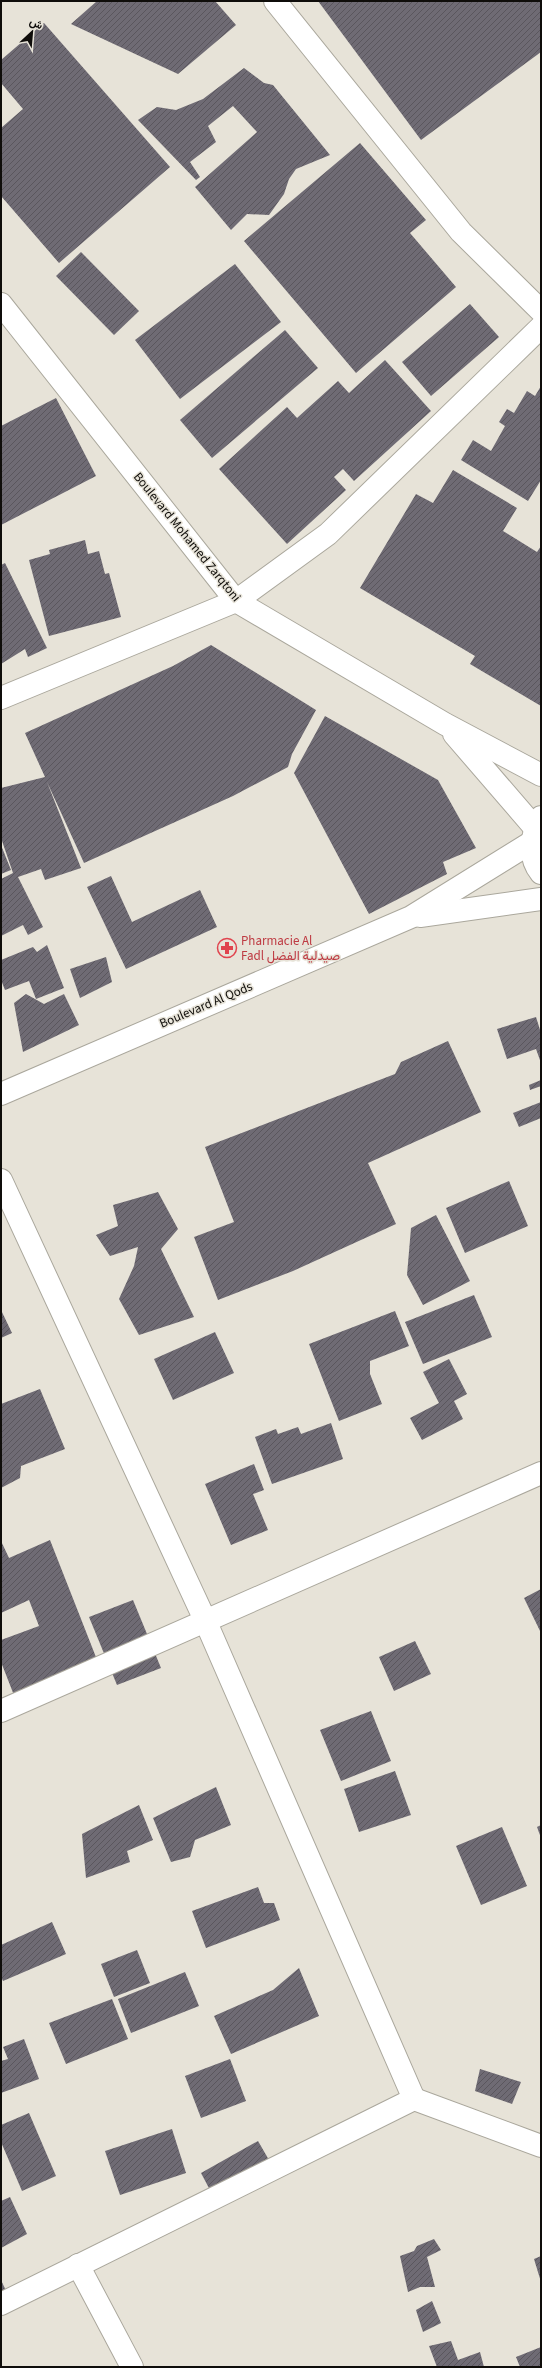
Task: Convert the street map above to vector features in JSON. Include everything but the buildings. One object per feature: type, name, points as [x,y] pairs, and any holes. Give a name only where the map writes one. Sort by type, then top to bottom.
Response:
[{"type":"street","points":[[275,1],[461,232],[541,311]]},
{"type":"street","name":"Boulevard Mohamed Zarqtoni","points":[[1,304],[236,601],[445,724],[541,775]]},
{"type":"street","points":[[1,698],[236,601],[328,534],[541,327]]},
{"type":"street","points":[[445,724],[536,829],[534,856],[541,872]]},
{"type":"street","points":[[411,917],[536,829]]},
{"type":"street","points":[[411,917],[541,899]]},
{"type":"street","name":"Boulevard Al Qods","points":[[1,1094],[411,917]]},
{"type":"street","points":[[1,1180],[205,1620],[414,2099],[541,2146]]},
{"type":"street","points":[[1,1712],[205,1620],[541,1473]]},
{"type":"street","points":[[1,2304],[414,2099]]},
{"type":"street","points":[[78,2265],[132,2367]]},
{"type":"place","name":"Pharmacie Al Fadl صيدلية الفضل","points":[[227,948]]}]
